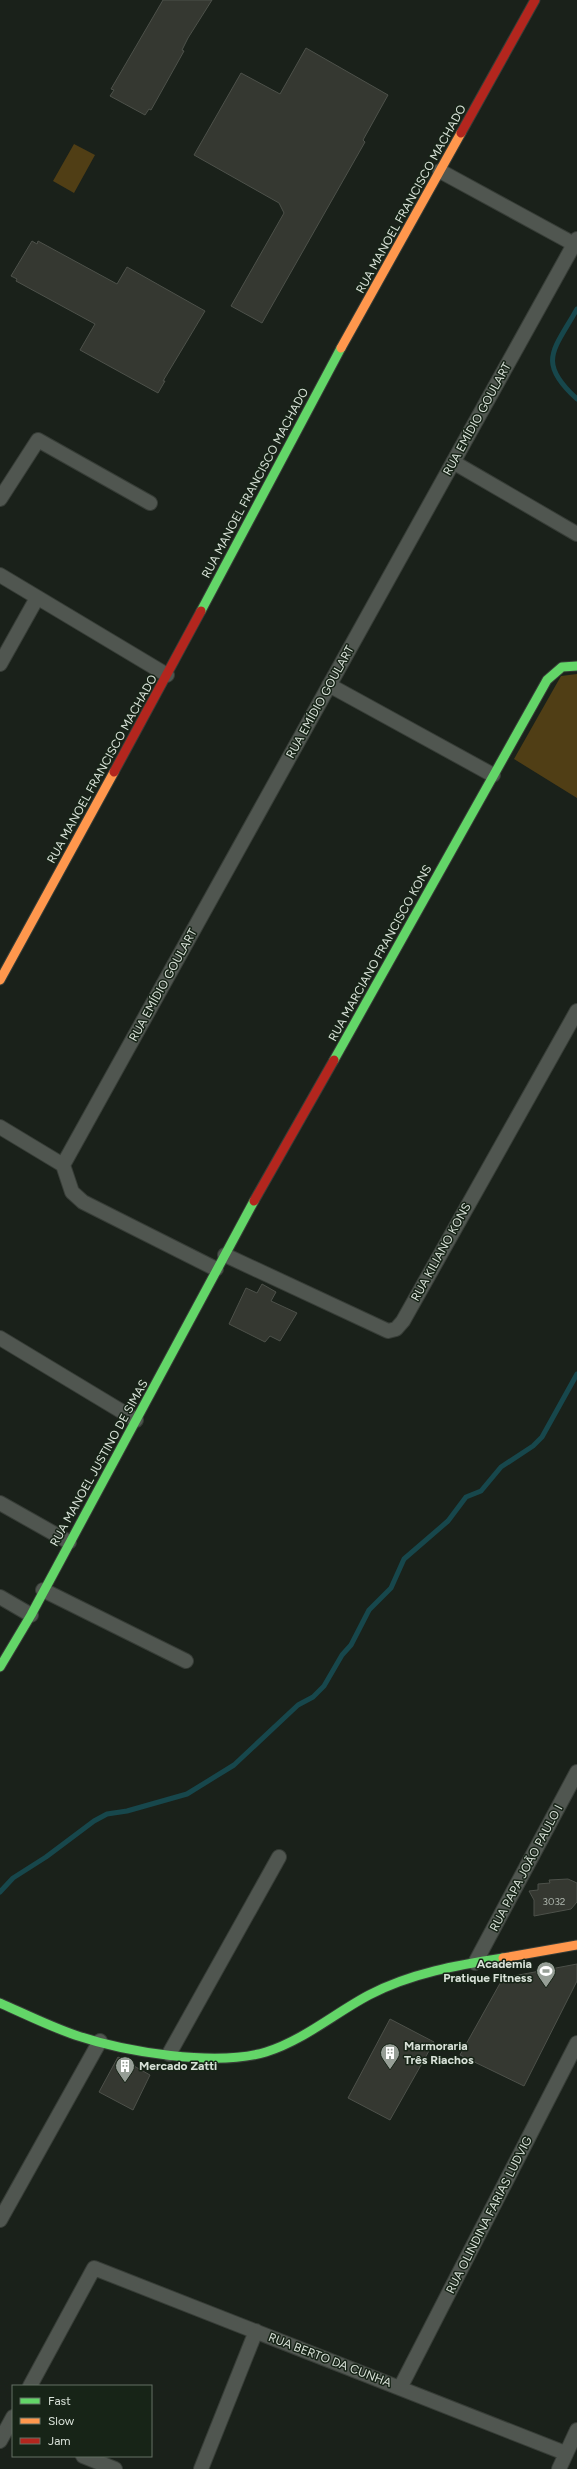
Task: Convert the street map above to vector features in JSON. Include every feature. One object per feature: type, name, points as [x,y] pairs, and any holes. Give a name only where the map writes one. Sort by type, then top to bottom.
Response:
[{"type":"street","name":"RUA MANOEL FRANCISCO MACHADO","points":[[0,980],[167,675],[304,415],[535,0]]},
{"type":"street","points":[[440,171],[576,241]]},
{"type":"street","name":"RUA EMÍDIO GOULART","points":[[63,1165],[576,241]]},
{"type":"street","points":[[0,499],[38,440],[150,503]]},
{"type":"street","points":[[453,462],[577,534]]},
{"type":"street","points":[[0,575],[167,675]]},
{"type":"street","points":[[0,664],[37,598]]},
{"type":"street","name":"RUA MARCIANO FRANCISCO KONS","points":[[216,1269],[547,680],[562,667],[577,666]]},
{"type":"street","points":[[329,685],[493,776]]},
{"type":"street","name":"RUA KILIANO KONS","points":[[225,1255],[388,1331],[396,1329],[407,1314],[577,1011]]},
{"type":"street","points":[[0,1127],[63,1165],[72,1192],[83,1202],[216,1269]]},
{"type":"street","name":"RUA MANOEL JUSTINO DE SIMAS","points":[[0,1667],[31,1615],[43,1590],[136,1420],[216,1269]]},
{"type":"street","points":[[0,1338],[136,1420]]},
{"type":"street","points":[[0,1503],[69,1542]]},
{"type":"street","points":[[43,1590],[186,1661]]},
{"type":"street","points":[[0,1597],[31,1615]]},
{"type":"street","name":"RUA PAPA JOÃO PAULO I","points":[[475,1963],[577,1772]]},
{"type":"street","points":[[169,2054],[279,1857]]},
{"type":"street","points":[[0,2003],[71,2034],[169,2054],[215,2059],[253,2055],[284,2044],[378,1990],[419,1976],[475,1963],[577,1945]]},
{"type":"street","points":[[0,2220],[100,2041]]},
{"type":"street","name":"RUA OLINDINA FARIAS LUDVIG","points":[[400,2388],[577,2043]]},
{"type":"street","name":"RUA BERTO DA CUNHA","points":[[31,2385],[94,2268],[565,2453]]},
{"type":"street","points":[[201,2469],[256,2331]]},
{"type":"street","points":[[0,2441],[11,2424]]},
{"type":"street","points":[[559,2469],[565,2453],[577,2430]]},
{"type":"street","points":[[85,2457],[115,2469]]},
{"type":"shaded area","points":[[74,144],[95,155],[74,193],[53,181]]},
{"type":"shaded area","points":[[577,674],[577,798],[514,759],[561,676]]},
{"type":"building","points":[[163,0],[212,0],[188,38],[182,50],[184,51],[151,110],[149,109],[145,115],[110,96],[114,90],[111,89]]},
{"type":"building","points":[[306,48],[388,95],[363,140],[365,142],[262,323],[231,306],[284,213],[279,203],[194,155],[241,73],[280,94]]},
{"type":"building","points":[[32,241],[37,244],[38,241],[117,284],[127,267],[205,311],[163,381],[165,381],[158,393],[80,350],[95,324],[16,281],[17,279],[11,276]]},
{"type":"building","points":[[262,1284],[276,1292],[271,1301],[297,1313],[280,1341],[270,1336],[265,1342],[229,1324],[246,1288],[257,1293]]},
{"type":"building","points":[[568,1879],[577,1883],[577,1902],[571,1909],[534,1916],[534,1900],[529,1891],[538,1890],[538,1884],[550,1883],[549,1880]]},
{"type":"building","points":[[577,1964],[577,1981],[524,2086],[460,2055],[503,1978]]},
{"type":"building","name":"Marmoraria Três Riachos","points":[[390,2019],[434,2042],[390,2120],[348,2098]]},
{"type":"building","name":"Mercado Zatti","points":[[118,2057],[150,2075],[133,2110],[99,2092]]},
{"type":"waterway","points":[[577,309],[556,346],[553,356],[553,365],[556,375],[564,386],[577,399]]},
{"type":"waterway","points":[[0,1892],[13,1878],[46,1857],[94,1821],[107,1814],[127,1811],[187,1794],[234,1765],[298,1705],[313,1697],[324,1686],[342,1655],[351,1645],[369,1610],[391,1588],[404,1559],[448,1521],[466,1497],[481,1491],[501,1467],[533,1446],[542,1437],[577,1374]]},
{"type":"traffic: fast","points":[[201,611],[341,348]]},
{"type":"traffic: fast","points":[[334,1060],[547,680],[562,667],[577,666]]},
{"type":"traffic: fast","points":[[0,1667],[31,1615],[254,1201]]},
{"type":"traffic: fast","points":[[0,2003],[46,2024],[75,2035],[119,2047],[170,2056],[197,2058],[245,2056],[266,2052],[293,2041],[356,2002],[385,1987],[418,1975],[503,1958]]},
{"type":"traffic: slow","points":[[341,348],[461,133]]},
{"type":"traffic: slow","points":[[0,980],[114,772]]},
{"type":"traffic: slow","points":[[503,1958],[577,1945]]},
{"type":"traffic: jam","points":[[461,133],[535,0]]},
{"type":"traffic: jam","points":[[114,772],[201,611]]},
{"type":"traffic: jam","points":[[254,1201],[334,1060]]},
{"type":"place","name":"Academia Pratique Fitness","points":[[546,1988]]},
{"type":"place","name":"Marmoraria Três Riachos","points":[[390,2070]]},
{"type":"place","name":"Mercado Zatti","points":[[125,2083]]}]
